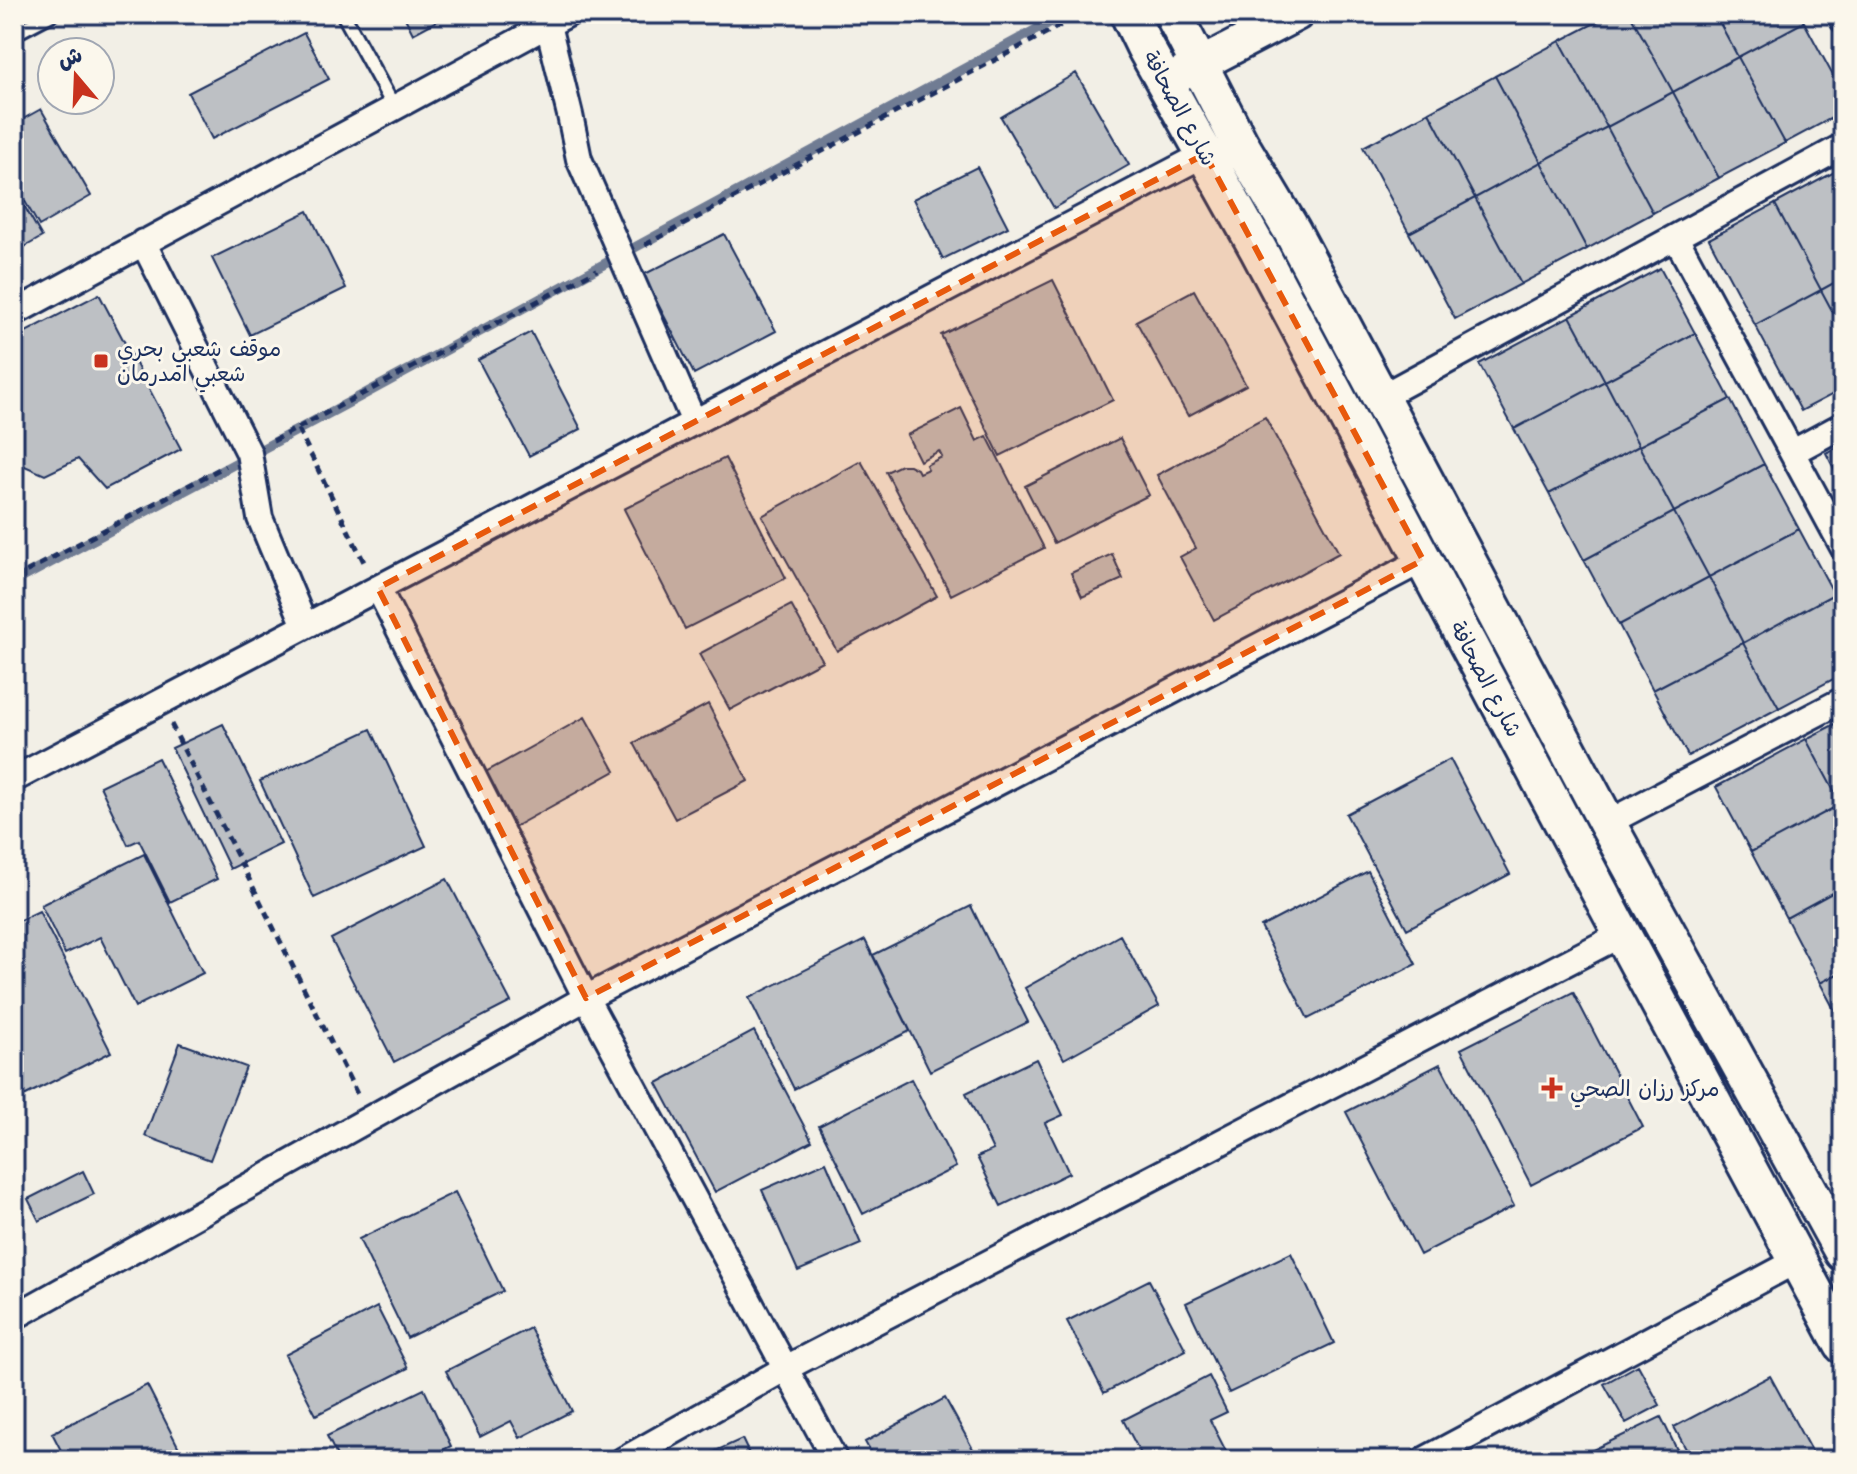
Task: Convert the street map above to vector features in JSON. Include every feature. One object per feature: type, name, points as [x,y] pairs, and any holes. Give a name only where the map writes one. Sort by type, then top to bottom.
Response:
[{"type":"main road","name":"شارع الصحافة","points":[[1129,14],[1258,249],[1843,1345]]},
{"type":"main road","name":"شارع الصحافة","points":[[1173,14],[1240,144],[1292,231],[1607,823],[1843,1250]]},
{"type":"street","points":[[1166,82],[1297,14]]},
{"type":"street","points":[[1840,14],[1843,20]]},
{"type":"street","points":[[14,313],[558,19],[579,159],[694,422]]},
{"type":"street","points":[[1381,397],[1843,146]]},
{"type":"street","points":[[14,779],[1205,154]]},
{"type":"street","points":[[1676,238],[1843,547]]},
{"type":"street","points":[[143,242],[249,453],[260,518],[305,626]]},
{"type":"street","points":[[1793,452],[1843,425]]},
{"type":"street","points":[[14,1317],[586,998],[1423,560]]},
{"type":"street","points":[[378,588],[586,998],[835,1460]]},
{"type":"street","points":[[1607,823],[1843,700]]},
{"type":"street","points":[[623,1460],[786,1368],[1622,934]]},
{"type":"street","points":[[1424,1460],[1798,1260]]},
{"type":"lane","points":[[14,34],[52,14]]},
{"type":"lane","points":[[343,14],[394,107]]},
{"type":"path","points":[[14,578],[1082,14]]},
{"type":"path","points":[[298,429],[378,588]]},
{"type":"path","points":[[160,702],[369,1119]]},
{"type":"highlighted area","points":[[1205,154],[1423,560],[586,998],[378,588]]},
{"type":"building","points":[[403,14],[450,14],[413,34]]},
{"type":"building","points":[[1612,14],[1630,14],[1673,92],[1607,127],[1560,41]]},
{"type":"building","points":[[1630,14],[1715,14],[1738,57],[1673,92]]},
{"type":"building","points":[[1715,14],[1800,14],[1804,22],[1738,57]]},
{"type":"building","points":[[1804,22],[1843,94],[1843,112],[1785,143],[1738,57]]},
{"type":"building","points":[[304,33],[329,79],[212,139],[188,93]]},
{"type":"building","points":[[1560,41],[1607,127],[1541,162],[1495,76]]},
{"type":"building","points":[[1738,57],[1785,143],[1719,178],[1673,92]]},
{"type":"building","points":[[1076,73],[1129,165],[1054,208],[1001,117]]},
{"type":"building","points":[[1495,76],[1541,162],[1475,198],[1429,112]]},
{"type":"building","points":[[1673,92],[1719,178],[1653,213],[1607,127]]},
{"type":"building","points":[[36,112],[36,116],[45,116],[91,196],[39,226],[14,182],[14,124]]},
{"type":"building","points":[[1429,112],[1475,198],[1409,233],[1363,147]]},
{"type":"building","points":[[1607,127],[1653,213],[1587,249],[1541,162]]},
{"type":"building","points":[[1541,162],[1587,249],[1521,284],[1475,198]]},
{"type":"building","points":[[977,167],[1008,227],[943,259],[913,199]]},
{"type":"building","points":[[1840,169],[1843,173],[1843,278],[1821,290],[1775,204]]},
{"type":"building","points":[[14,188],[42,237],[14,253]]},
{"type":"building","points":[[1475,198],[1521,284],[1455,319],[1409,233]]},
{"type":"building","points":[[1775,204],[1821,290],[1755,325],[1709,239]]},
{"type":"building","points":[[308,211],[346,288],[250,335],[212,258]]},
{"type":"building","points":[[724,234],[776,331],[694,374],[643,275]]},
{"type":"building","points":[[1660,268],[1695,333],[1605,381],[1570,316]]},
{"type":"building","points":[[1843,278],[1843,331],[1821,290]]},
{"type":"building","points":[[1053,280],[1113,400],[1000,456],[941,335]]},
{"type":"building","points":[[1194,290],[1246,385],[1188,416],[1136,321]]},
{"type":"building","points":[[1821,290],[1843,331],[1843,389],[1801,411],[1755,325]]},
{"type":"building","points":[[99,294],[181,449],[105,489],[78,459],[45,475],[20,464],[14,453],[14,338]]},
{"type":"building","points":[[1570,316],[1605,381],[1514,429],[1479,364]]},
{"type":"building","points":[[531,332],[581,429],[529,456],[478,360]]},
{"type":"building","points":[[1695,333],[1730,399],[1639,446],[1605,381]]},
{"type":"building","points":[[1605,381],[1639,446],[1549,494],[1514,429]]},
{"type":"building","points":[[1730,399],[1764,464],[1674,512],[1639,446]]},
{"type":"building","points":[[961,408],[977,441],[987,436],[1044,548],[951,595],[886,472],[901,465],[909,465],[919,473],[928,469],[926,465],[942,457],[939,451],[920,461],[907,435]]},
{"type":"building","points":[[1265,417],[1339,553],[1214,620],[1180,557],[1196,548],[1157,475]]},
{"type":"building","points":[[1120,438],[1149,495],[1054,543],[1025,486]]},
{"type":"building","points":[[1843,444],[1843,486],[1826,453]]},
{"type":"building","points":[[1639,446],[1674,512],[1584,560],[1549,494]]},
{"type":"building","points":[[725,458],[786,578],[685,629],[624,509]]},
{"type":"building","points":[[861,461],[937,596],[837,651],[762,516]]},
{"type":"building","points":[[1764,464],[1799,529],[1709,577],[1674,512]]},
{"type":"building","points":[[1674,512],[1709,577],[1619,625],[1584,560]]},
{"type":"building","points":[[1799,529],[1834,594],[1743,643],[1709,577]]},
{"type":"building","points":[[1112,554],[1123,579],[1082,597],[1071,573]]},
{"type":"building","points":[[1709,577],[1743,643],[1653,690],[1619,625]]},
{"type":"building","points":[[1834,594],[1843,612],[1843,674],[1779,708],[1743,643]]},
{"type":"building","points":[[791,605],[822,661],[730,710],[699,654]]},
{"type":"building","points":[[1743,643],[1779,708],[1688,756],[1653,690]]},
{"type":"building","points":[[708,704],[748,781],[675,819],[634,743]]},
{"type":"building","points":[[585,717],[615,771],[514,827],[484,773]]},
{"type":"building","points":[[1843,720],[1843,803],[1841,804],[1806,739]]},
{"type":"building","points":[[223,724],[281,844],[230,869],[172,748]]},
{"type":"building","points":[[371,729],[426,846],[314,898],[260,781]]},
{"type":"building","points":[[1806,739],[1841,804],[1751,852],[1716,787]]},
{"type":"building","points":[[158,758],[217,879],[170,902],[139,840],[128,845],[100,786]]},
{"type":"building","points":[[1450,759],[1510,874],[1407,929],[1346,814]]},
{"type":"building","points":[[1841,804],[1843,887],[1786,918],[1751,852]]},
{"type":"building","points":[[144,854],[203,973],[135,1007],[100,937],[65,954],[41,905]]},
{"type":"building","points":[[1368,871],[1416,964],[1308,1019],[1261,927]]},
{"type":"building","points":[[447,879],[511,1002],[394,1062],[331,939]]},
{"type":"building","points":[[1843,887],[1843,971],[1820,983],[1786,918]]},
{"type":"building","points":[[971,906],[1028,1022],[930,1071],[873,955]]},
{"type":"building","points":[[39,911],[111,1052],[14,1101],[14,923]]},
{"type":"building","points":[[1120,935],[1159,1006],[1064,1059],[1025,988]]},
{"type":"building","points":[[865,940],[910,1031],[794,1089],[749,998]]},
{"type":"building","points":[[1843,971],[1843,1026],[1820,983]]},
{"type":"building","name":"مركز رزان الصحي","points":[[1573,992],[1643,1127],[1531,1185],[1461,1049]]},
{"type":"building","points":[[754,1031],[812,1141],[715,1192],[657,1083]]},
{"type":"building","points":[[180,1043],[246,1067],[210,1160],[145,1136]]},
{"type":"building","points":[[1036,1059],[1063,1115],[1045,1123],[1069,1173],[1001,1206],[977,1157],[993,1150],[966,1093]]},
{"type":"building","points":[[1440,1064],[1514,1206],[1420,1255],[1346,1112]]},
{"type":"building","points":[[911,1079],[956,1167],[863,1214],[819,1126]]},
{"type":"building","points":[[826,1162],[861,1244],[798,1271],[762,1190]]},
{"type":"building","points":[[83,1171],[94,1194],[39,1221],[28,1199]]},
{"type":"building","points":[[455,1192],[503,1291],[407,1338],[359,1239]]},
{"type":"building","points":[[1291,1253],[1334,1343],[1229,1393],[1186,1303]]},
{"type":"building","points":[[1149,1280],[1186,1350],[1104,1393],[1067,1321]]},
{"type":"building","points":[[377,1307],[408,1368],[316,1415],[285,1355]]},
{"type":"building","points":[[530,1328],[572,1411],[520,1438],[511,1421],[480,1437],[446,1371]]},
{"type":"building","points":[[1638,1365],[1660,1405],[1626,1423],[1604,1384]]},
{"type":"building","points":[[1209,1376],[1227,1412],[1210,1420],[1229,1457],[1224,1460],[1144,1460],[1123,1420]]},
{"type":"building","points":[[1770,1376],[1816,1460],[1692,1460],[1674,1427]]},
{"type":"building","points":[[147,1385],[185,1460],[66,1460],[52,1433]]},
{"type":"building","points":[[424,1389],[451,1446],[423,1460],[339,1460],[327,1436]]},
{"type":"building","points":[[945,1398],[979,1460],[875,1460],[865,1442]]},
{"type":"building","points":[[1661,1417],[1682,1460],[1572,1460]]},
{"type":"building","points":[[742,1439],[752,1460],[698,1459]]},
{"type":"waterway","points":[[14,582],[1065,14]]},
{"type":"place","name":"موقف شعبي بحري شعبي امدرمان","points":[[101,361]]},
{"type":"place","name":"مركز رزان الصحي","points":[[1552,1088]]}]
